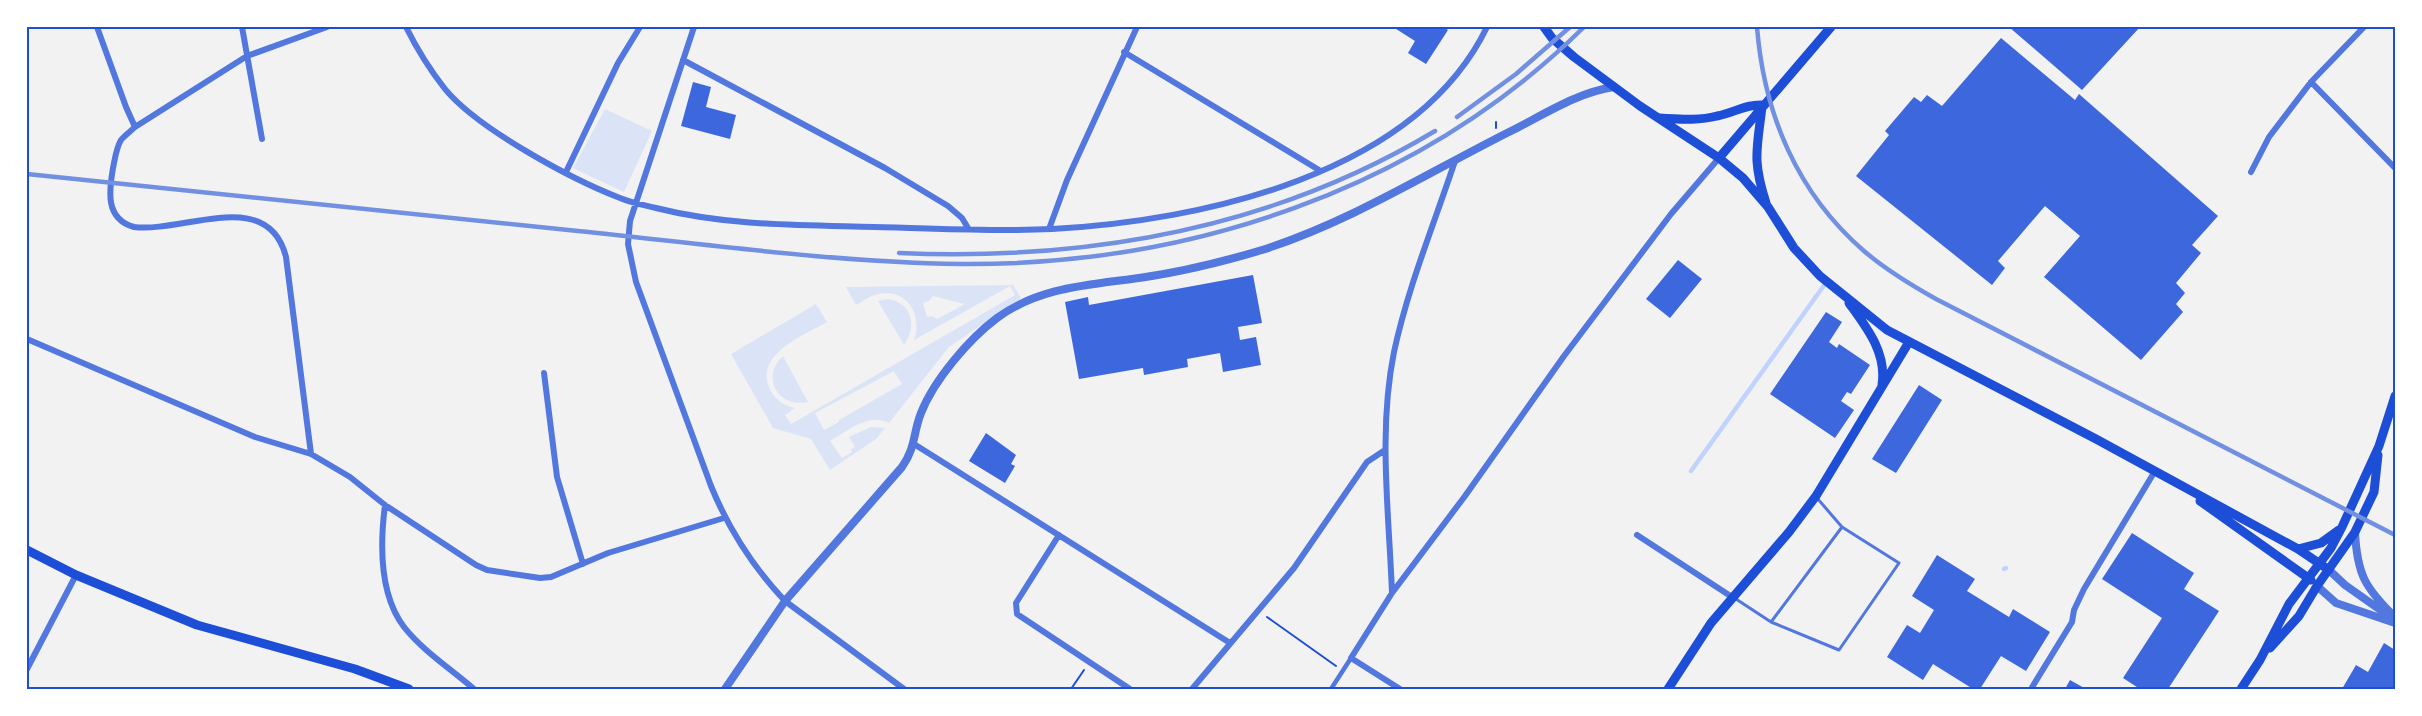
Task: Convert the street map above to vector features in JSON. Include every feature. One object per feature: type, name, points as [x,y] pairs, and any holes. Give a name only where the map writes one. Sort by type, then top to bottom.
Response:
[{"type":"main road","points":[[1544,27],[1555,41],[1614,87],[1719,158],[1743,178],[1768,207],[1794,248],[1820,276],[1887,330],[2155,471],[2298,549],[2329,570]]},
{"type":"main road","points":[[1719,158],[1831,27]]},
{"type":"main road","points":[[1659,118],[1686,120],[1713,117],[1745,106],[1763,105]]},
{"type":"main road","points":[[1763,105],[1756,160],[1759,180],[1768,207]]},
{"type":"main road","points":[[1842,294],[1877,346],[1884,375],[1881,391]]},
{"type":"main road","points":[[1668,689],[1711,623],[1789,532],[1816,496],[1909,342]]},
{"type":"main road","points":[[2241,689],[2260,660],[2289,604],[2307,577],[2331,548],[2379,446],[2395,396]]},
{"type":"main road","points":[[2260,660],[2299,616],[2355,532],[2374,492],[2379,446]]},
{"type":"main road","points":[[2180,485],[2317,586]]},
{"type":"main road","points":[[2298,549],[2321,543],[2342,527]]},
{"type":"main road","points":[[29,552],[76,575],[196,625],[355,669],[409,689]]},
{"type":"street","points":[[97,27],[135,127]]},
{"type":"street","points":[[242,27],[262,139]]},
{"type":"street","points":[[311,454],[286,257],[282,242],[276,232],[264,223],[250,218],[234,217],[134,227],[121,221],[115,214],[110,204],[109,190],[122,139],[135,127],[247,56],[327,27]]},
{"type":"street","points":[[406,27],[432,71],[446,90],[464,108],[494,129],[566,172],[621,198],[713,219],[766,224],[1049,229],[1143,219],[1216,206],[1319,170],[1391,135],[1421,112],[1448,85],[1487,27]]},
{"type":"street","points":[[566,172],[618,63],[640,27]]},
{"type":"street","points":[[694,27],[635,202],[630,221],[628,244],[630,261],[724,518],[750,561],[785,601],[904,689]]},
{"type":"street","points":[[1049,229],[1067,180],[1137,27]]},
{"type":"street","points":[[2251,172],[2269,137],[2311,82],[2364,27]]},
{"type":"street","points":[[1124,52],[1319,170]]},
{"type":"street","points":[[682,60],[885,168],[948,206],[962,218],[968,228]]},
{"type":"street","points":[[2311,82],[2395,168]]},
{"type":"street","points":[[725,689],[785,601],[902,467],[914,444],[920,415],[941,380],[966,347],[999,317],[1040,295],[1071,286],[1181,271],[1264,249],[1357,212],[1587,94],[1614,87]]},
{"type":"street","points":[[1330,689],[1392,593],[1607,299],[1696,183],[1719,158]]},
{"type":"street","points":[[1392,593],[1385,450],[1394,352],[1413,285],[1455,161]]},
{"type":"street","points":[[27,339],[255,437],[311,454],[350,477],[385,505],[487,570],[551,577],[608,553],[724,518]]},
{"type":"street","points":[[544,373],[557,477],[583,564]]},
{"type":"street","points":[[914,444],[1230,643]]},
{"type":"street","points":[[1192,689],[1294,568],[1367,462],[1385,450]]},
{"type":"street","points":[[2031,689],[2072,622],[2074,610],[2084,589],[2155,471]]},
{"type":"street","points":[[385,505],[382,548],[384,570],[391,604],[396,615],[412,636],[474,689]]},
{"type":"street","points":[[2355,532],[2356,556],[2362,575],[2372,594],[2395,620]]},
{"type":"street","points":[[1059,535],[1016,603],[1016,610],[1021,618],[1130,689]]},
{"type":"street","points":[[1637,535],[1732,597]]},
{"type":"street","points":[[2329,570],[2345,585],[2395,620]]},
{"type":"street","points":[[27,669],[76,575]]},
{"type":"street","points":[[2317,586],[2336,603],[2395,620]]},
{"type":"street","points":[[1350,658],[1400,689]]},
{"type":"lane","points":[[1732,597],[1771,622],[1839,650],[1899,563],[1842,527],[1816,496]]},
{"type":"lane","points":[[1771,622],[1842,527]]},
{"type":"path","points":[[1258,610],[1343,671]]},
{"type":"path","points":[[1071,689],[1089,663]]},
{"type":"shaded area","points":[[605,109],[652,131],[624,192],[573,168]]},
{"type":"shaded area","points":[[1013,285],[1021,298],[949,347],[889,423],[881,420],[866,421],[830,441],[842,458],[852,452],[851,449],[855,447],[849,437],[871,427],[885,428],[876,439],[830,470],[811,439],[773,428],[731,354],[816,304],[827,322],[794,340],[774,356],[768,366],[767,377],[772,393],[781,402],[795,408],[785,415],[791,424],[1015,295],[1010,286],[914,340],[916,322],[914,313],[905,299],[888,293],[878,294],[856,305],[846,287]],"holes":[[[933,296],[965,304],[937,319],[932,316],[927,317],[923,303],[929,301]],[[894,371],[902,384],[824,430],[815,413]]]},
{"type":"shaded area","points":[[888,299],[903,305],[910,317],[910,331],[904,345],[878,301]]},
{"type":"shaded area","points":[[783,356],[808,402],[797,403],[788,400],[776,389],[773,373],[776,364]]},
{"type":"building","points":[[1393,27],[1443,27],[1448,30],[1426,64],[1408,53],[1415,41]]},
{"type":"building","points":[[2009,27],[2140,27],[2082,90]]},
{"type":"building","points":[[2001,38],[2075,100],[2079,94],[2218,216],[2192,245],[2201,253],[2176,283],[2185,293],[2176,304],[2183,312],[2141,360],[2044,277],[2080,236],[2045,206],[1998,261],[2005,268],[1992,285],[1856,176],[1889,135],[1885,131],[1914,97],[1921,102],[1927,95],[1942,106]]},
{"type":"building","points":[[693,82],[711,87],[706,107],[736,115],[730,139],[681,126]]},
{"type":"building","points":[[1678,260],[1702,279],[1670,318],[1646,299]]},
{"type":"building","points":[[1253,275],[1262,323],[1238,327],[1240,340],[1256,337],[1261,365],[1223,372],[1220,353],[1187,359],[1188,367],[1144,375],[1143,368],[1079,379],[1065,302],[1088,297],[1089,305]]},
{"type":"building","points":[[1826,312],[1842,322],[1829,342],[1837,348],[1839,344],[1870,365],[1851,394],[1847,392],[1841,401],[1854,410],[1835,438],[1770,394]]},
{"type":"building","points":[[1919,385],[1942,400],[1896,473],[1872,459]]},
{"type":"building","points":[[986,433],[1016,455],[1011,464],[1015,466],[1005,483],[969,461]]},
{"type":"building","points":[[2132,533],[2194,573],[2184,589],[2219,611],[2168,689],[2140,689],[2123,678],[2162,618],[2102,579]]},
{"type":"building","points":[[1937,555],[1975,579],[1967,591],[2009,617],[2013,609],[2050,632],[2026,671],[2001,656],[1980,689],[1973,689],[1933,664],[1923,680],[1887,657],[1907,625],[1920,633],[1934,610],[1912,596]]},
{"type":"building","points":[[2384,643],[2395,650],[2395,689],[2342,689],[2356,665],[2368,672]]},
{"type":"building","points":[[2070,680],[2086,689],[2065,689]]},
{"type":"waterway","points":[[1691,471],[1825,284]]},
{"type":"railway","points":[[1457,117],[1516,74],[1570,27]]},
{"type":"railway","points":[[27,174],[769,252],[912,263],[1046,261],[1131,251],[1215,233],[1296,207],[1374,174],[1449,133],[1519,84],[1584,27]]},
{"type":"railway","points":[[1757,27],[1767,91],[1788,150],[1820,204],[1840,228],[1872,258],[1936,299],[2395,535]]},
{"type":"railway","points":[[899,253],[969,254],[1039,251],[1108,244],[1176,232],[1243,215],[1309,193],[1373,165],[1435,131]]}]
